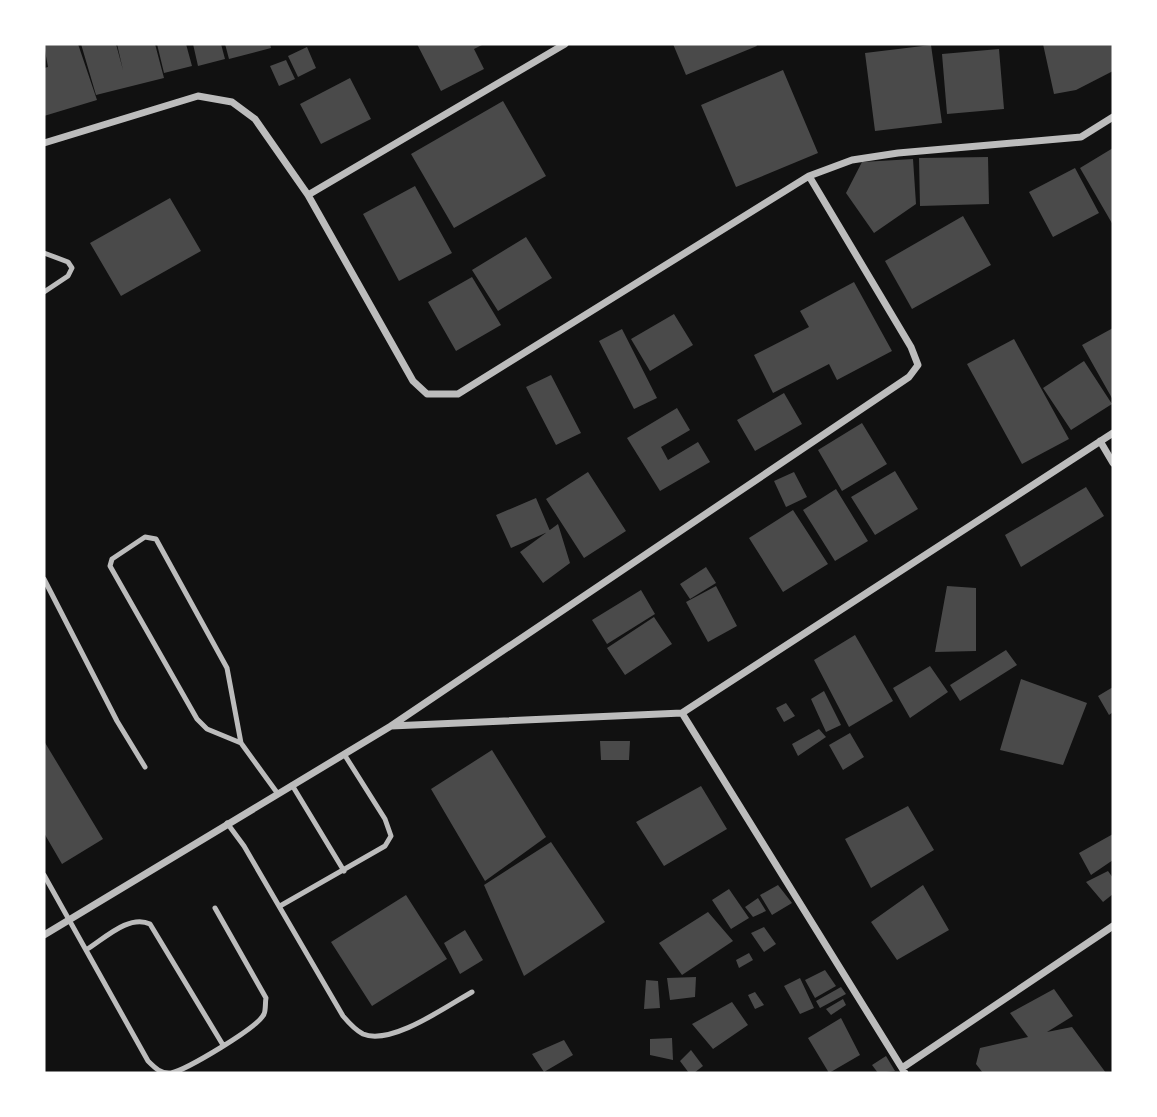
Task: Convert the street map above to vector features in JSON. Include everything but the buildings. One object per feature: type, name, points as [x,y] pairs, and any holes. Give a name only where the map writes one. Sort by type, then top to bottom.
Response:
[{"type":"street","points":[[308,195],[565,44]]},
{"type":"street","points":[[44,142],[198,96],[233,102],[255,119],[308,195],[413,381],[427,394],[458,394],[809,176],[852,160],[898,153],[1081,137],[1113,117]]},
{"type":"street","points":[[44,935],[391,726],[909,377],[918,365],[911,347],[809,176]]},
{"type":"street","points":[[391,726],[682,713],[1113,433]]},
{"type":"street","points":[[1100,441],[1113,463]]},
{"type":"street","points":[[682,713],[904,1070],[1113,926]]},
{"type":"lane","points":[[44,253],[68,262],[72,268],[68,276],[44,292]]},
{"type":"lane","points":[[241,743],[207,729],[197,719],[110,566],[112,559],[145,537],[156,539],[220,652],[230,675],[241,743],[278,794]]},
{"type":"lane","points":[[44,579],[117,721],[145,767]]},
{"type":"lane","points":[[280,906],[385,846],[391,836],[385,819],[344,754]]},
{"type":"lane","points":[[292,785],[344,871]]},
{"type":"lane","points":[[226,823],[280,906],[342,1016],[363,1034],[395,1034],[472,992]]},
{"type":"lane","points":[[44,875],[148,1061],[162,1073],[174,1073],[223,1045],[257,1024],[265,1014],[266,998],[215,908]]},
{"type":"lane","points":[[86,950],[131,921],[141,920],[150,924],[223,1045]]}]
